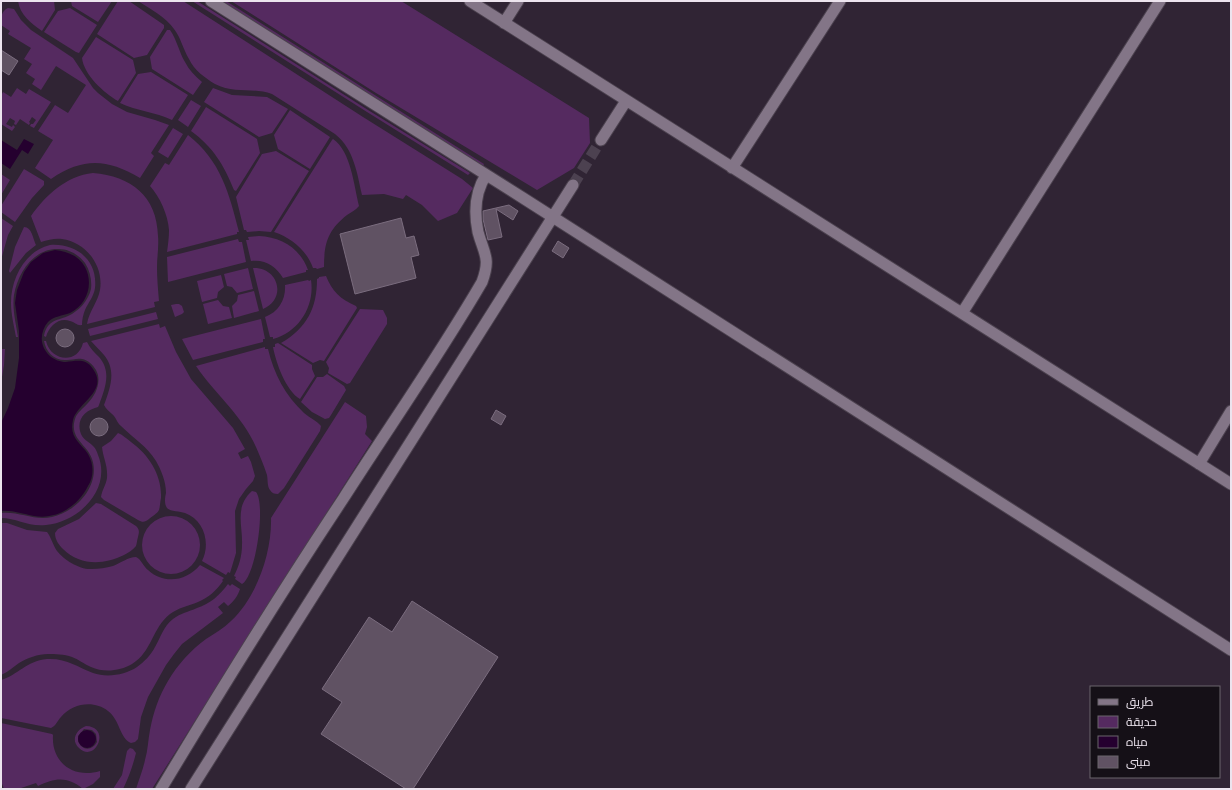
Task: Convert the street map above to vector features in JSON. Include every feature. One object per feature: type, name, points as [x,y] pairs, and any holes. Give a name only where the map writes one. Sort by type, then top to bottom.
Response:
[{"type":"street","points":[[211,1],[1231,650]]},
{"type":"street","points":[[470,1],[1231,484]]},
{"type":"street","points":[[504,22],[518,1]]},
{"type":"street","points":[[732,168],[840,1]]},
{"type":"street","points":[[962,313],[1160,1]]},
{"type":"street","points":[[601,140],[626,101]]},
{"type":"street","points":[[161,789],[266,618],[482,282],[486,270],[486,256],[478,232],[476,206],[478,191],[486,175]]},
{"type":"street","points":[[191,789],[572,185]]},
{"type":"street","points":[[1198,464],[1231,411]]},
{"type":"green space","points":[[18,1],[54,1],[55,10],[42,31],[30,22],[24,15]]},
{"type":"green space","points":[[71,1],[112,1],[98,22],[72,6]]},
{"type":"green space","points":[[118,1],[129,1],[164,25],[164,28],[147,55],[134,58],[97,34]]},
{"type":"green space","points":[[138,1],[183,1],[462,179],[473,188],[457,213],[438,221],[422,205],[406,195],[403,199],[384,194],[362,195],[351,154],[347,147],[335,134],[272,94],[258,91],[229,89],[215,84],[207,79],[191,63],[171,25],[158,14]]},
{"type":"green space","points":[[192,1],[197,1],[470,173],[468,175]]},
{"type":"green space","points":[[222,1],[226,1],[484,164],[483,166]]},
{"type":"green space","points":[[231,1],[401,1],[589,118],[590,143],[574,168],[537,190],[376,93]]},
{"type":"green space","points":[[8,8],[14,9],[21,20],[31,30],[73,58],[93,88],[112,104],[127,112],[169,125],[151,153],[154,156],[140,178],[117,167],[96,163],[74,167],[51,179],[35,168],[53,140],[38,131],[55,105],[68,113],[86,85],[56,66],[41,90],[32,84],[35,79],[26,73],[32,64],[24,59],[31,48],[8,34],[10,31],[1,25],[1,17]]},
{"type":"green space","points":[[70,8],[97,25],[79,53],[44,32],[58,11]]},
{"type":"green space","points":[[167,30],[170,30],[188,68],[202,82],[193,95],[152,69],[150,57]]},
{"type":"green space","points":[[96,37],[133,60],[136,73],[118,101],[96,83],[86,71],[82,58]]},
{"type":"green space","points":[[151,72],[188,95],[172,120],[120,103],[138,74]]},
{"type":"green space","points":[[17,88],[26,94],[29,89],[51,102],[34,128],[30,126],[36,120],[32,117],[29,125],[20,119],[16,125],[14,124],[15,121],[10,118],[6,124],[12,127],[13,125],[15,127],[12,131],[1,124],[1,96],[3,92],[11,97]]},
{"type":"green space","points":[[213,88],[232,95],[267,97],[288,109],[272,133],[259,137],[204,102]]},
{"type":"green space","points":[[191,100],[201,106],[188,127],[178,120]]},
{"type":"green space","points":[[206,107],[257,139],[260,153],[236,191],[234,190],[226,172],[212,150],[191,131]]},
{"type":"green space","points":[[290,110],[330,137],[310,169],[278,149],[274,135]]},
{"type":"green space","points":[[173,128],[183,134],[168,158],[158,152]]},
{"type":"green space","points":[[188,135],[199,145],[216,167],[227,191],[239,232],[237,232],[237,234],[167,252],[169,230],[167,218],[160,201],[150,186],[165,163],[169,165]]},
{"type":"green space","points":[[333,139],[344,152],[348,160],[359,206],[335,226],[331,232],[326,244],[324,267],[317,269],[313,268],[307,256],[298,246],[287,238],[274,232]]},
{"type":"green space","points":[[276,151],[309,171],[271,232],[247,232],[244,230],[236,197],[262,154]]},
{"type":"green space","points":[[24,169],[44,181],[44,185],[32,198],[15,222],[1,212],[1,206]]},
{"type":"green space","points":[[93,173],[119,178],[130,184],[147,199],[153,210],[158,236],[157,271],[159,301],[154,302],[155,307],[87,324],[100,290],[99,272],[96,264],[86,250],[71,241],[57,239],[41,242],[31,216],[50,194],[65,182]]},
{"type":"green space","points":[[1,174],[10,180],[1,195]]},
{"type":"green space","points":[[1,218],[13,226],[8,235],[1,260]]},
{"type":"green space","points":[[24,227],[31,231],[36,245],[26,253],[10,273],[9,271],[15,247]]},
{"type":"green space","points":[[259,236],[282,241],[289,245],[300,256],[308,270],[306,270],[306,272],[283,278],[270,264],[261,261],[251,261],[246,240],[249,240],[248,237]]},
{"type":"green space","points":[[238,239],[239,242],[242,242],[246,262],[168,282],[167,257]]},
{"type":"green space","points":[[50,245],[60,245],[76,250],[83,255],[93,269],[95,288],[84,312],[82,325],[66,320],[58,321],[49,329],[46,337],[44,336],[49,324],[72,314],[79,308],[88,298],[91,289],[89,272],[85,263],[80,257],[66,250],[50,250],[35,257],[23,270],[19,278],[14,295],[14,316],[18,337],[16,337],[11,303],[17,275],[21,267],[33,253]]},
{"type":"green space","points":[[248,268],[253,289],[237,293],[232,287],[227,286],[224,274]]},
{"type":"green space","points":[[253,268],[262,269],[269,273],[277,284],[275,298],[271,304],[263,309]]},
{"type":"green space","points":[[221,275],[224,287],[218,292],[217,298],[202,302],[197,281]]},
{"type":"green space","points":[[326,276],[337,294],[357,308],[324,361],[320,360],[313,363],[281,343],[298,331],[304,324],[309,316],[315,299],[317,279],[319,277]]},
{"type":"green space","points":[[311,280],[312,290],[308,308],[303,317],[298,324],[282,336],[273,339],[273,337],[270,337],[265,317],[274,312],[281,304],[285,285]]},
{"type":"green space","points":[[254,291],[259,311],[234,318],[232,306],[237,301],[238,295]]},
{"type":"green space","points":[[218,300],[223,306],[229,307],[232,318],[208,324],[203,304]]},
{"type":"green space","points":[[176,304],[182,306],[184,312],[175,317],[171,305]]},
{"type":"green space","points":[[360,309],[383,310],[387,318],[387,324],[350,383],[347,384],[328,373],[329,368],[326,362]]},
{"type":"green space","points":[[156,312],[158,319],[90,336],[88,329]]},
{"type":"green space","points":[[261,319],[265,339],[263,339],[263,342],[193,360],[182,339]]},
{"type":"green space","points":[[159,324],[160,328],[165,326],[176,352],[191,379],[233,428],[245,449],[238,453],[241,459],[248,456],[255,476],[253,481],[239,499],[235,511],[236,553],[230,573],[228,572],[226,575],[202,561],[205,554],[206,540],[201,527],[192,516],[167,508],[165,503],[166,489],[164,480],[156,461],[144,446],[120,425],[104,405],[111,380],[110,367],[104,355],[91,341]]},
{"type":"green space","points":[[44,341],[46,341],[53,353],[64,358],[76,354],[80,350],[83,343],[87,342],[103,363],[106,380],[98,407],[86,412],[83,415],[79,426],[82,436],[95,448],[98,455],[101,468],[100,480],[96,491],[90,502],[70,518],[58,523],[34,525],[12,519],[1,518],[1,513],[14,513],[39,518],[52,517],[61,514],[78,503],[84,496],[90,487],[94,469],[90,454],[76,436],[74,426],[77,414],[91,400],[96,392],[98,374],[92,365],[84,360],[62,360],[51,355]]},
{"type":"green space","points":[[278,343],[312,365],[315,376],[300,399],[290,390],[282,376],[273,347],[275,347],[275,344]]},
{"type":"green space","points":[[265,347],[265,349],[268,349],[273,367],[281,384],[291,399],[304,413],[321,426],[320,431],[284,488],[278,494],[272,493],[269,488],[267,475],[250,435],[236,415],[196,366]]},
{"type":"green space","points":[[2,349],[5,349],[1,383]]},
{"type":"green space","points":[[327,374],[344,386],[346,390],[329,418],[325,419],[312,412],[301,402],[317,377],[323,377]]},
{"type":"green space","points":[[345,402],[366,416],[367,427],[365,434],[372,441],[152,789],[136,789],[146,756],[153,717],[165,687],[180,663],[206,639],[228,624],[248,600],[266,559],[271,531],[271,518]]},
{"type":"green space","points":[[118,433],[137,447],[149,459],[157,474],[161,490],[159,510],[156,514],[145,521],[141,522],[101,497],[107,473],[102,447],[111,441]]},
{"type":"green space","points":[[252,491],[256,492],[259,499],[260,524],[252,568],[242,584],[235,579],[236,577],[234,576],[239,565],[241,553],[241,510],[246,497]]},
{"type":"green space","points":[[96,503],[101,504],[136,526],[139,532],[135,547],[124,555],[108,561],[84,561],[70,555],[63,549],[56,538],[55,533],[58,529],[79,519]]},
{"type":"green space","points":[[165,516],[177,516],[192,524],[200,539],[200,551],[192,566],[177,574],[165,574],[150,566],[142,551],[142,539],[150,524]]},
{"type":"green space","points":[[1,523],[7,523],[27,530],[47,532],[57,551],[68,561],[82,568],[95,569],[113,566],[130,558],[136,557],[148,570],[161,578],[182,578],[189,575],[200,565],[224,578],[218,588],[205,598],[170,614],[159,626],[144,653],[132,664],[117,670],[107,671],[96,669],[69,656],[60,654],[44,654],[26,659],[1,675]]},
{"type":"green space","points":[[228,584],[230,586],[232,584],[240,589],[237,596],[228,606],[224,602],[218,607],[223,613],[182,644],[166,665],[148,697],[141,717],[138,739],[135,742],[131,743],[127,741],[112,715],[108,711],[96,705],[90,704],[77,706],[71,709],[66,712],[51,728],[1,718],[1,680],[33,662],[47,659],[66,661],[98,675],[116,675],[132,670],[145,661],[153,650],[164,629],[173,619],[210,602],[222,592]]},
{"type":"green space","points":[[1,723],[52,734],[53,745],[60,761],[73,771],[81,773],[100,771],[100,777],[93,784],[83,789],[66,780],[55,780],[38,786],[36,783],[18,789],[4,789],[1,781]]},
{"type":"green space","points":[[86,726],[94,728],[98,732],[99,738],[95,748],[85,752],[76,745],[75,742],[77,732]],"holes":[[[84,729],[92,730],[96,734],[97,742],[90,748],[87,749],[82,747],[78,741],[78,736]]]},
{"type":"green space","points":[[130,748],[136,753],[127,780],[123,789],[113,789],[122,775],[127,751]]},
{"type":"water","points":[[24,139],[34,144],[28,154],[22,150],[10,169],[1,163],[1,140],[17,150]]},
{"type":"water","points":[[55,250],[68,253],[76,257],[82,263],[88,274],[89,287],[85,299],[81,305],[70,313],[53,318],[48,322],[42,334],[43,346],[47,353],[54,359],[62,362],[81,361],[87,363],[93,369],[97,377],[97,384],[95,390],[76,414],[72,426],[74,436],[88,454],[91,462],[92,475],[90,482],[79,500],[73,505],[59,514],[43,517],[1,511],[1,423],[15,388],[19,358],[19,331],[15,303],[17,290],[24,272],[31,262],[43,253]]},
{"type":"water","points":[[87,730],[93,733],[96,739],[93,745],[87,748],[81,745],[78,739],[81,733]]},
{"type":"building","points":[[1,50],[18,61],[9,75],[1,70]]},
{"type":"building","points":[[509,205],[518,211],[513,220],[496,209],[502,237],[488,240],[483,219],[483,211]]},
{"type":"building","points":[[401,218],[406,238],[414,236],[419,255],[411,257],[416,278],[355,294],[340,234]]},
{"type":"building","points":[[558,241],[569,248],[563,258],[552,251]]},
{"type":"building","points":[[61,329],[69,329],[74,334],[72,345],[69,347],[61,347],[56,342],[56,334]]},
{"type":"building","points":[[496,410],[506,416],[501,425],[491,419]]},
{"type":"building","points":[[95,418],[103,418],[108,423],[106,434],[103,436],[95,436],[90,431],[90,423]]},
{"type":"building","points":[[412,601],[498,657],[413,789],[406,789],[321,734],[342,702],[322,689],[369,617],[392,632]]},
{"type":"tunnel","points":[[573,185],[601,140]]}]
